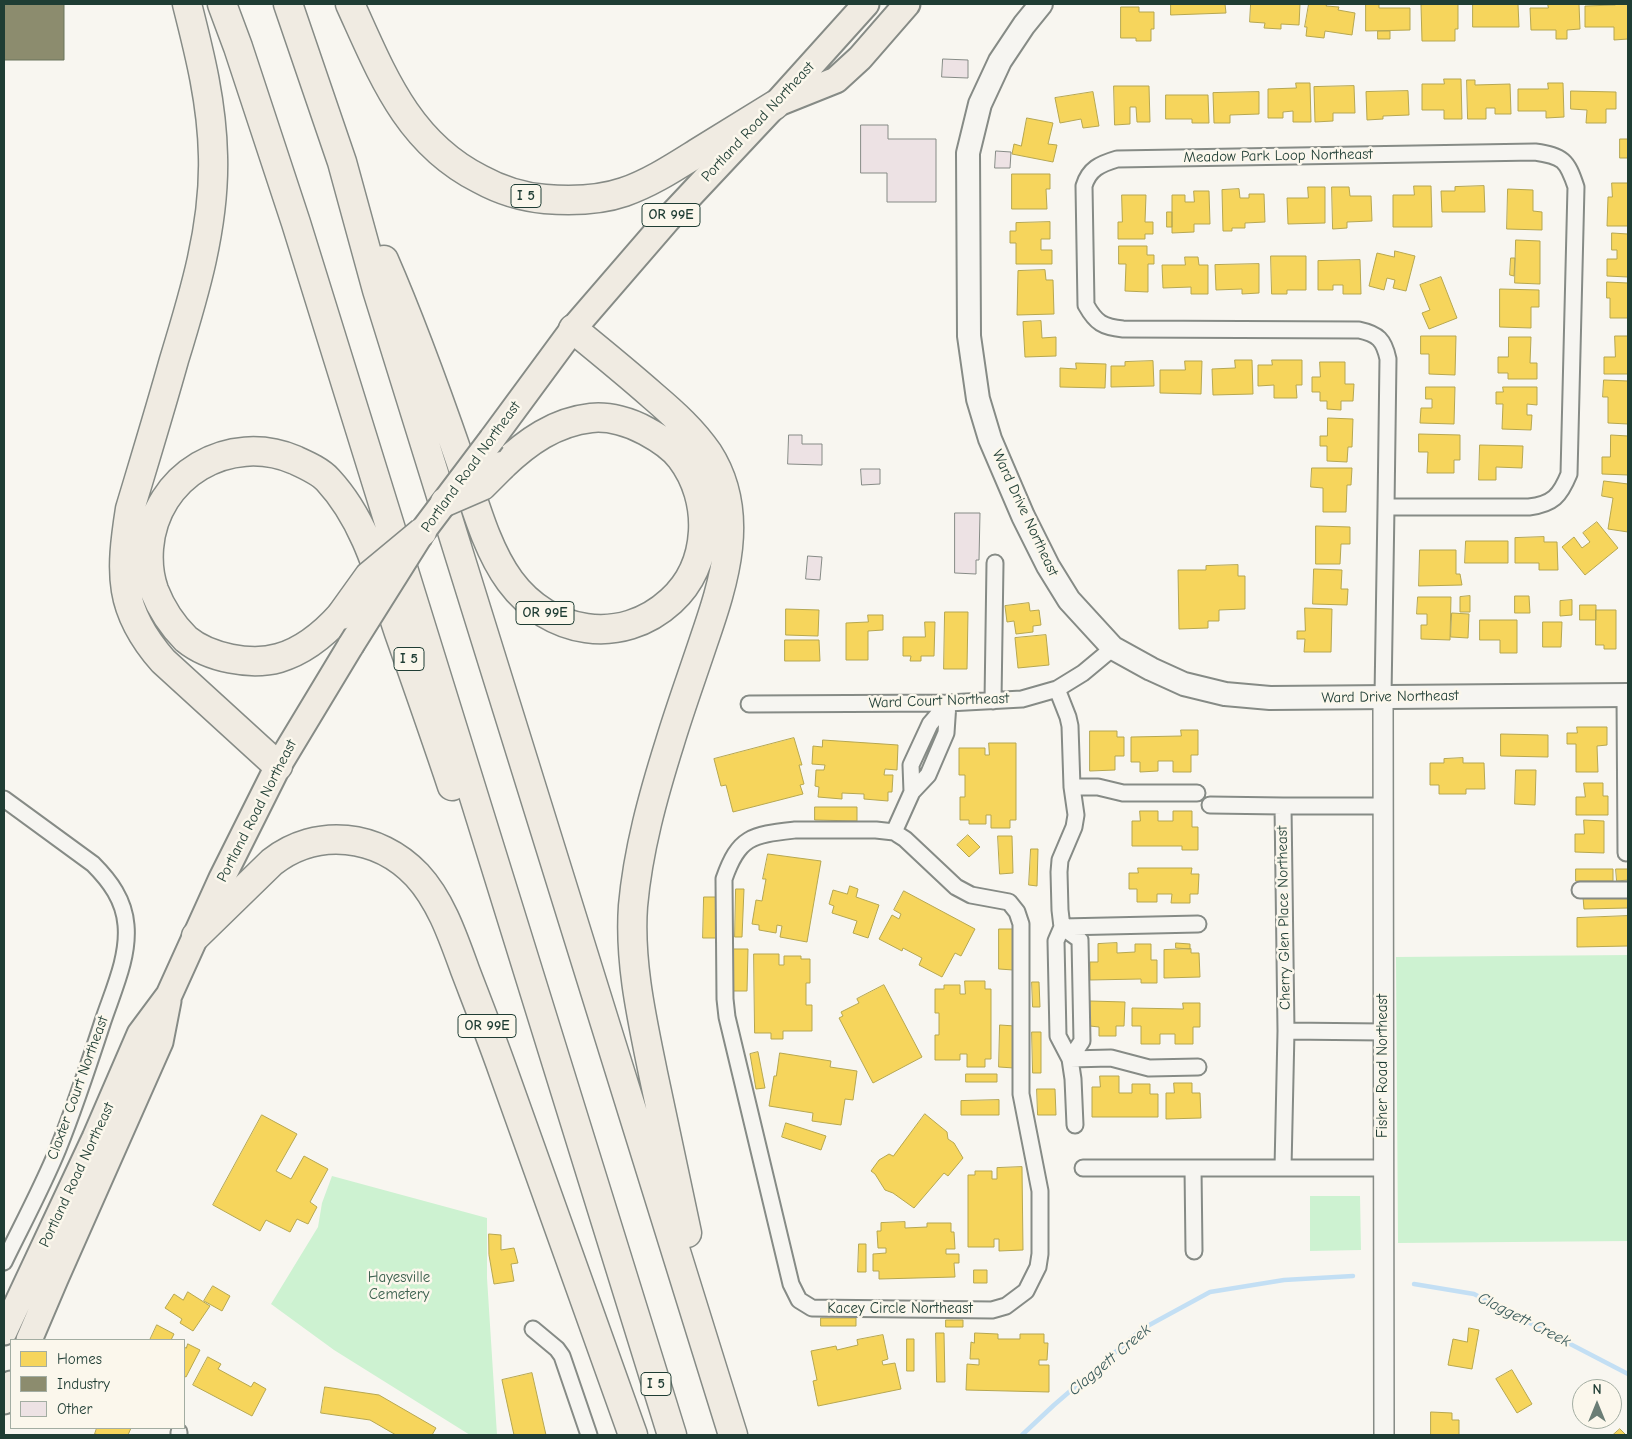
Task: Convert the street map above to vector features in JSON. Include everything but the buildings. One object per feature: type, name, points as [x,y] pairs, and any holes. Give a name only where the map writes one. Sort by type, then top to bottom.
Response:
[{"type":"highway","points":[[187,4],[204,68],[212,121],[213,158],[209,219],[192,302],[130,509],[124,542],[125,588],[133,618],[150,646],[163,661],[278,766]]},
{"type":"highway","name":"I 5","points":[[222,4],[302,241],[672,1435]]},
{"type":"highway","points":[[288,4],[342,162],[380,299],[733,1435]]},
{"type":"highway","name":"I 5","points":[[350,4],[382,74],[405,115],[424,138],[437,151],[470,174],[493,186],[534,198],[582,200],[607,197],[650,182],[774,105]]},
{"type":"highway","name":"OR 99E","points":[[342,162],[397,290],[450,429],[487,534],[498,561],[520,593],[542,612],[557,621],[570,625],[590,628],[611,628],[629,625],[657,612],[672,600],[685,584],[697,564],[702,547],[704,528],[702,506],[694,480],[681,457],[663,440],[636,425],[610,418],[593,418],[558,426],[515,453],[482,486],[445,502]]},
{"type":"highway","points":[[573,329],[620,367],[690,430],[709,454],[720,478],[728,503],[730,541],[726,570],[650,809],[638,862],[633,909],[635,962],[643,1024],[720,1391]]},
{"type":"highway","name":"I 5","points":[[422,532],[369,576],[341,615],[325,631],[302,648],[278,658],[264,660],[235,661],[212,653],[188,640],[167,617],[153,588],[148,563],[151,531],[164,501],[183,478],[211,459],[235,452],[262,451],[287,457],[301,463],[327,479],[355,520],[370,547],[460,808],[574,1170],[640,1333]]},
{"type":"highway","name":"OR 99E","points":[[196,936],[272,862],[283,853],[304,844],[333,839],[370,845],[394,855],[431,892],[448,925],[492,1042],[633,1435]]},
{"type":"main road","name":"Portland Road Northeast","points":[[4,1332],[95,1138],[140,1034],[169,995],[222,878],[278,766],[422,532],[573,329],[668,219],[866,4]]},
{"type":"main road","points":[[774,105],[836,80],[860,58],[907,4]]},
{"type":"main road","name":"Ward Drive Northeast","points":[[1041,4],[1024,25],[1000,61],[980,104],[968,153],[969,336],[978,399],[990,439],[1023,516],[1048,566],[1069,600],[1113,648],[1151,669],[1184,684],[1226,694],[1270,698],[1627,695]]},
{"type":"main road","name":"Portland Road Northeast","points":[[29,1339],[58,1270],[160,1042],[169,995]]},
{"type":"main road","points":[[4,1401],[10,1386]]},
{"type":"street","name":"Meadow Park Loop Northeast","points":[[1383,696],[1388,359],[1385,347],[1372,332],[1359,330],[1123,329],[1099,323],[1092,316],[1086,305],[1084,186],[1086,177],[1093,169],[1102,163],[1117,159],[1157,158],[1535,152],[1552,155],[1564,161],[1571,172],[1576,187],[1570,459],[1569,474],[1564,486],[1556,497],[1543,505],[1530,507],[1386,507]]},
{"type":"street","points":[[993,701],[995,563]]},
{"type":"street","name":"Ward Court Northeast","points":[[749,704],[948,703],[1022,699],[1057,689],[1083,673],[1113,648]]},
{"type":"street","points":[[1057,689],[1070,726],[1072,787],[1076,815],[1060,860],[1058,872],[1062,927],[1056,940],[1058,1036],[1070,1059],[1074,1079],[1074,1125]]},
{"type":"street","points":[[1626,853],[1627,695]]},
{"type":"street","name":"Fisher Road Northeast","points":[[1383,696],[1384,1435]]},
{"type":"street","points":[[894,832],[912,792],[911,765],[930,724],[948,703]]},
{"type":"street","points":[[1072,787],[1098,787],[1123,793],[1197,793]]},
{"type":"street","name":"Claxter Court Northeast","points":[[4,799],[93,864],[112,886],[123,908],[126,928],[122,962],[74,1107],[39,1191],[4,1262]]},
{"type":"street","name":"Cherry Glen Place Northeast","points":[[1210,805],[1383,806]]},
{"type":"street","name":"Cherry Glen Place Northeast","points":[[1283,806],[1286,1031],[1283,1168]]},
{"type":"street","name":"Kacey Circle Northeast","points":[[795,830],[876,830],[894,832],[905,839],[956,887],[971,895],[1009,902],[1017,912],[1021,924],[1021,1094],[1040,1191],[1040,1254],[1038,1267],[1026,1291],[1006,1306],[992,1310],[812,1308],[799,1300],[791,1284],[727,1017],[725,999],[724,879],[730,862],[740,847],[754,837],[795,830]]},
{"type":"street","points":[[1580,890],[1628,890]]},
{"type":"street","points":[[1062,927],[1198,924]]},
{"type":"street","points":[[1062,927],[1080,940],[1082,1041],[1070,1059]]},
{"type":"street","name":"Cherry Glen Place Northeast","points":[[1286,1031],[1383,1032]]},
{"type":"street","points":[[1070,1059],[1111,1058],[1149,1068],[1198,1066]]},
{"type":"street","points":[[1083,1168],[1384,1168]]},
{"type":"street","points":[[1193,1168],[1194,1251]]},
{"type":"street","points":[[533,1329],[557,1349],[562,1356],[589,1435]]},
{"type":"green space","points":[[1628,955],[1628,1241],[1398,1243],[1396,957]]},
{"type":"green space","name":"Hayesville Cemetery","points":[[332,1176],[487,1218],[487,1278],[497,1435],[470,1435],[334,1350],[271,1304],[318,1227],[322,1203]]},
{"type":"green space","points":[[1310,1196],[1360,1196],[1361,1250],[1310,1251]]},
{"type":"waterway","name":"Claggett Creek","points":[[1022,1435],[1142,1329],[1210,1292],[1284,1280],[1353,1276]]},
{"type":"waterway","name":"Claggett Creek","points":[[1414,1284],[1474,1294],[1628,1374]]}]
